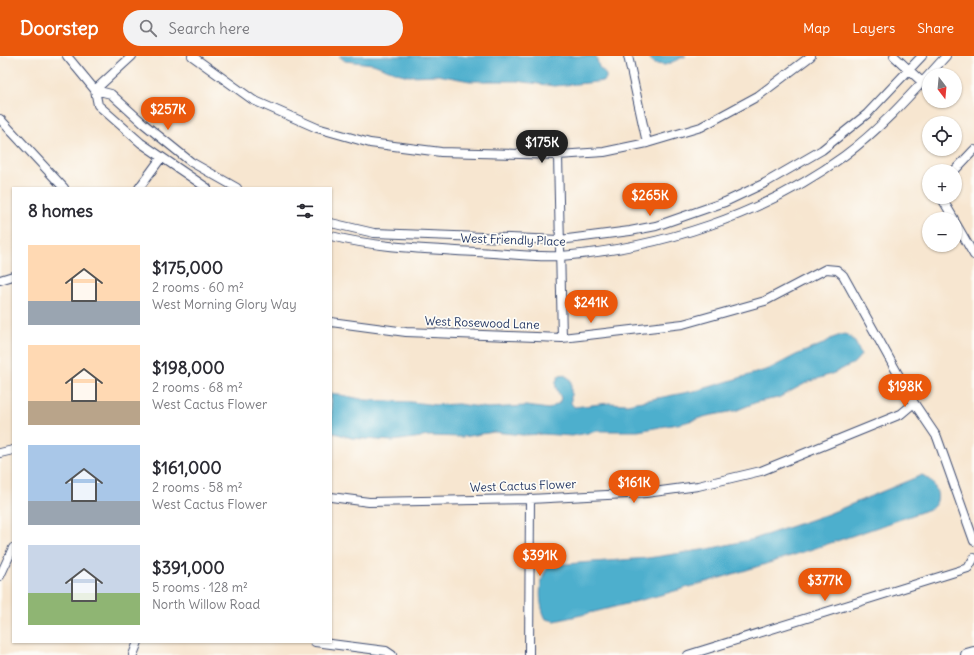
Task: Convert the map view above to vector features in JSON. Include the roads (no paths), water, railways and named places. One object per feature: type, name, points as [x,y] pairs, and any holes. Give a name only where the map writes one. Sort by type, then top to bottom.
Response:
[{"type":"street","points":[[67,56],[95,90],[98,105],[126,131],[161,158],[205,187]]},
{"type":"street","points":[[95,90],[132,56]]},
{"type":"street","points":[[192,56],[253,100],[317,128],[370,143],[441,152],[558,155],[604,152],[647,143],[701,127],[758,96],[810,56]]},
{"type":"street","points":[[628,56],[647,143]]},
{"type":"street","points":[[894,56],[922,82]]},
{"type":"street","name":"West Friendly Place","points":[[332,223],[374,233],[560,240],[656,226],[725,202],[765,183],[822,150],[867,114],[922,56]]},
{"type":"street","name":"West Friendly Place","points":[[935,68],[946,56]]},
{"type":"street","name":"West Friendly Place","points":[[332,236],[387,246],[560,256],[660,239],[714,224],[762,204],[806,181],[845,155],[876,129],[922,82]]},
{"type":"street","points":[[95,90],[111,94],[144,124],[191,162],[234,187]]},
{"type":"street","points":[[2,124],[63,187]]},
{"type":"street","points":[[961,164],[974,150]]},
{"type":"street","points":[[558,155],[562,338]]},
{"type":"street","points":[[140,187],[161,158]]},
{"type":"street","points":[[962,234],[974,255]]},
{"type":"street","name":"West Rosewood Lane","points":[[332,322],[406,332],[562,338],[684,324],[765,300],[826,268],[837,270],[843,275],[914,403]]},
{"type":"street","points":[[0,280],[12,276]]},
{"type":"street","points":[[914,403],[937,438],[974,541]]},
{"type":"street","name":"West Cactus Flower","points":[[332,497],[369,502],[530,499],[646,493],[698,486],[760,471],[901,414],[914,403]]},
{"type":"street","points":[[0,453],[12,450]]},
{"type":"street","points":[[529,655],[530,499]]},
{"type":"street","points":[[0,576],[12,550]]},
{"type":"street","points":[[688,655],[968,568],[973,560]]},
{"type":"street","points":[[133,655],[138,643]]},
{"type":"street","points":[[323,643],[386,651],[392,655]]},
{"type":"street","points":[[967,655],[974,653]]},
{"type":"water","points":[[339,56],[596,56],[599,67],[606,75],[606,78],[604,81],[554,86],[517,81],[470,81],[438,75],[408,76],[373,64],[345,61]]},
{"type":"water","points":[[648,56],[686,56],[665,65],[654,64]]},
{"type":"water","points":[[844,334],[847,335],[853,339],[861,355],[854,363],[834,373],[806,383],[778,398],[757,402],[735,411],[707,416],[683,423],[638,431],[598,431],[572,436],[543,434],[523,435],[494,432],[462,437],[429,436],[392,441],[352,438],[332,432],[332,393],[366,400],[411,402],[436,405],[458,404],[488,408],[526,406],[549,409],[559,403],[561,398],[556,387],[556,382],[559,376],[564,375],[569,378],[571,382],[571,403],[574,407],[609,403],[627,404],[699,390],[769,369],[796,355],[823,344],[832,338]]},
{"type":"water","points":[[922,475],[931,481],[936,491],[937,501],[930,509],[838,541],[744,571],[650,598],[555,621],[546,619],[543,613],[540,598],[541,582],[547,569],[552,565],[648,558],[708,549],[754,539],[828,514]]}]
